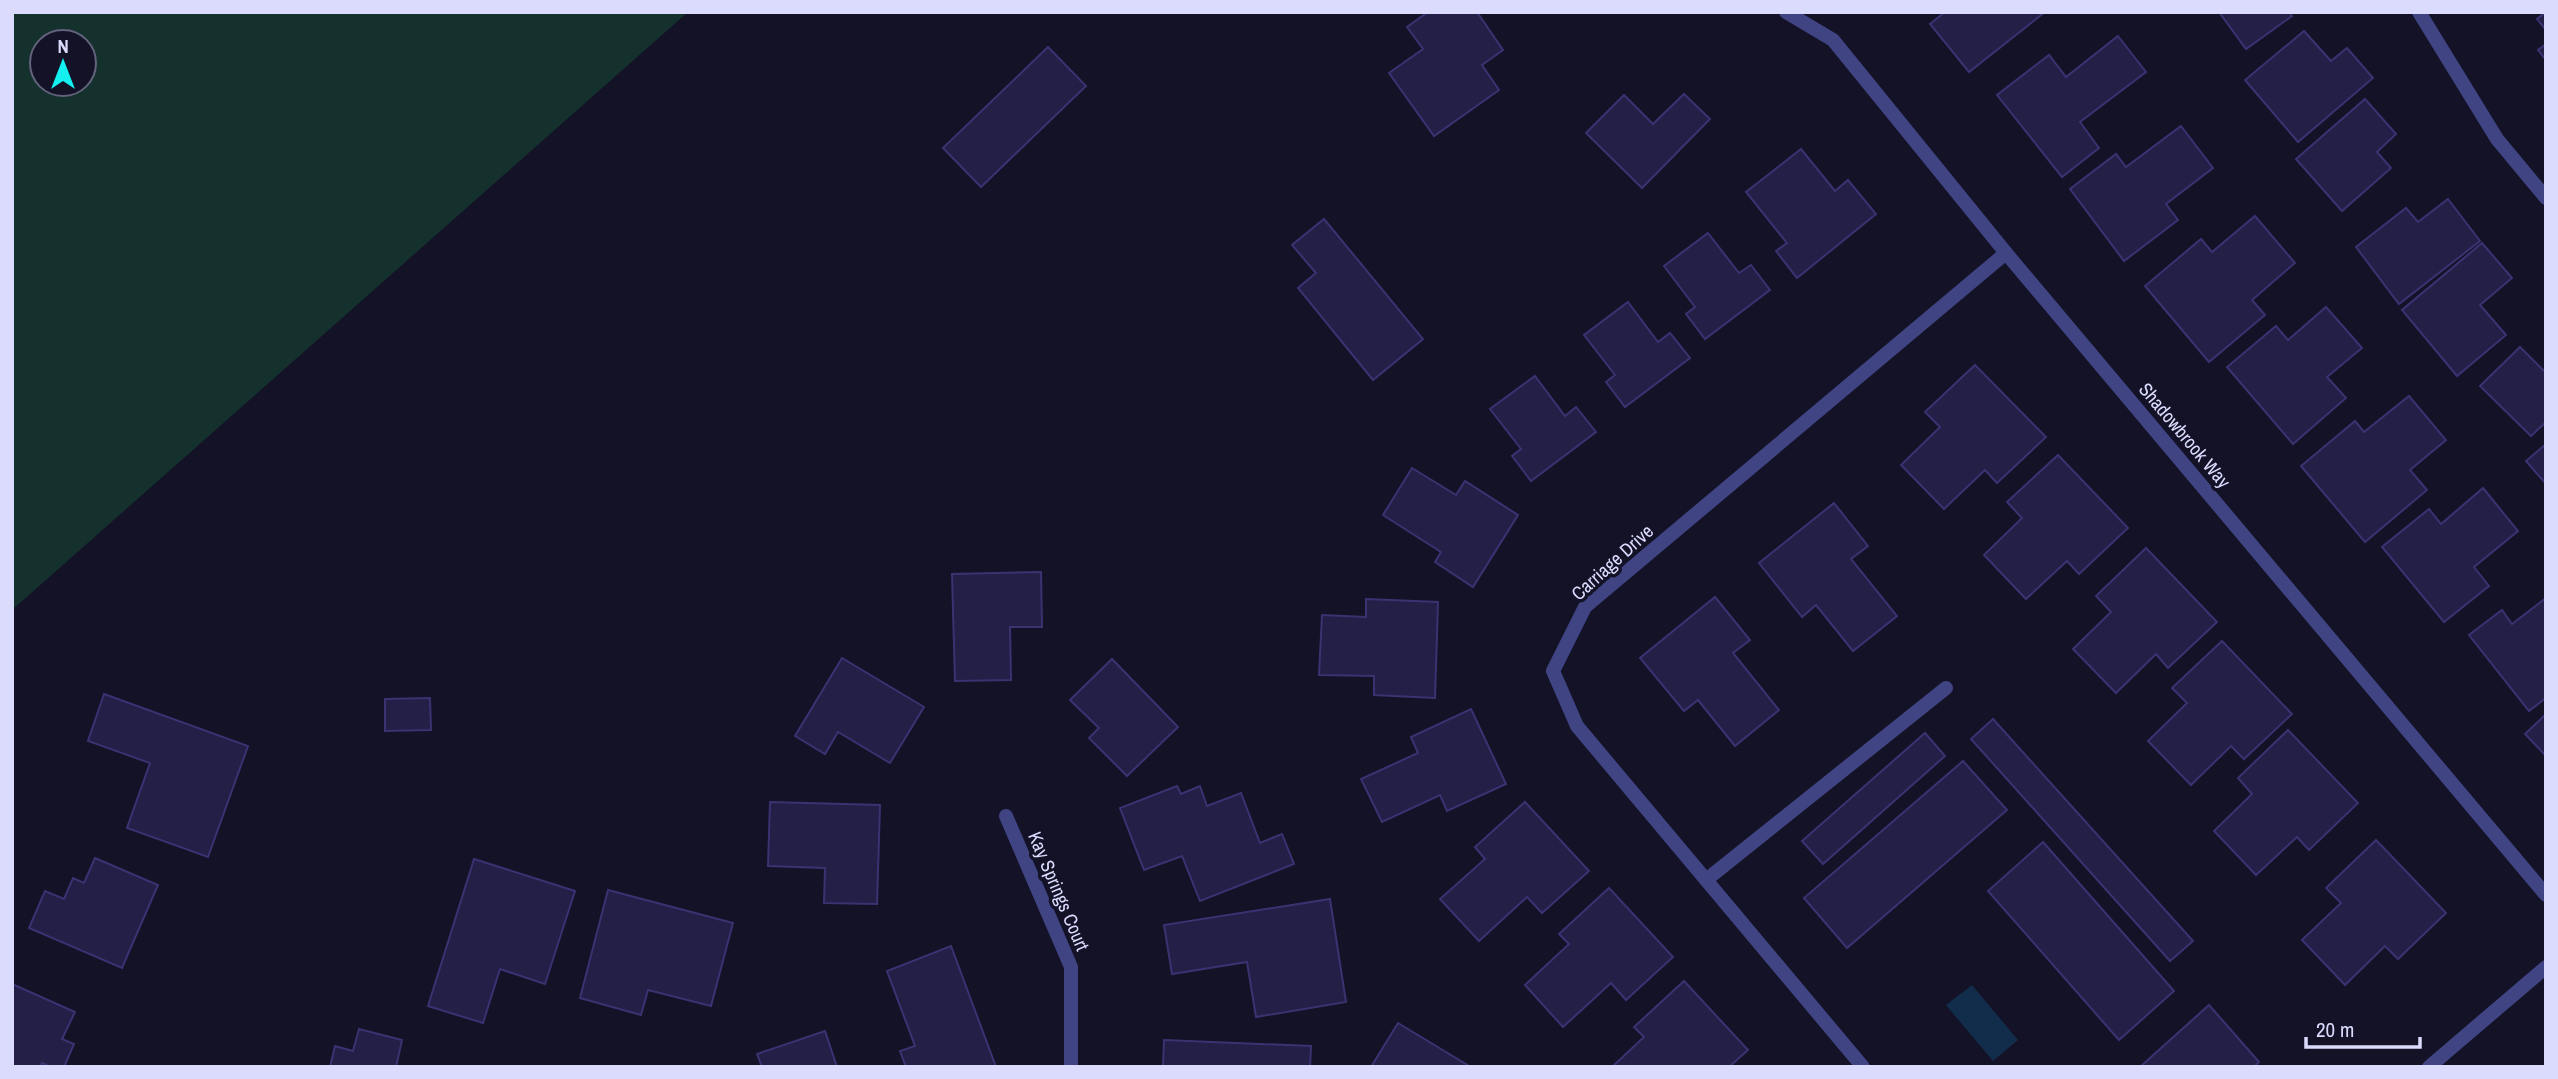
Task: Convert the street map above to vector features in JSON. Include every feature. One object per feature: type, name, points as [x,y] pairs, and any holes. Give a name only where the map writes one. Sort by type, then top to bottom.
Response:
[{"type":"street","name":"Shadowbrook Way","points":[[1786,12],[1833,40],[2006,253],[2546,895]]},
{"type":"street","points":[[2419,12],[2497,139],[2546,198]]},
{"type":"street","name":"Carriage Drive","points":[[1863,1067],[1577,726],[1553,671],[1585,607],[2006,253]]},
{"type":"street","points":[[1706,880],[1946,688]]},
{"type":"street","name":"Kay Springs Court","points":[[1006,816],[1071,967],[1071,1067]]},
{"type":"street","points":[[2429,1067],[2546,967]]},
{"type":"green space","points":[[12,12],[688,12],[12,610]]},
{"type":"water","points":[[1972,985],[2018,1040],[1993,1061],[1946,1005]]},
{"type":"building","points":[[1428,12],[1477,12],[1503,50],[1482,65],[1499,90],[1434,136],[1389,73],[1423,49],[1407,27]]},
{"type":"building","points":[[1945,12],[2045,12],[1969,72],[1930,24]]},
{"type":"building","points":[[2219,12],[2289,12],[2292,16],[2246,49]]},
{"type":"building","points":[[2546,12],[2546,30],[2537,19]]},
{"type":"building","points":[[2304,31],[2331,61],[2347,48],[2373,78],[2298,142],[2245,80]]},
{"type":"building","points":[[2118,36],[2146,72],[2080,122],[2099,148],[2062,177],[1997,95],[2049,55],[2066,77]]},
{"type":"building","points":[[2546,44],[2546,60],[2538,50]]},
{"type":"building","points":[[1048,47],[1086,86],[981,187],[943,148]]},
{"type":"building","points":[[1684,94],[1710,119],[1642,188],[1586,133],[1624,95],[1653,124]]},
{"type":"building","points":[[2365,99],[2396,134],[2377,152],[2391,168],[2342,211],[2296,159]]},
{"type":"building","points":[[2181,126],[2213,168],[2166,204],[2178,220],[2124,261],[2070,189],[2116,154],[2126,167]]},
{"type":"building","points":[[1801,149],[1835,191],[1848,180],[1876,214],[1797,278],[1776,251],[1787,243],[1746,192]]},
{"type":"building","points":[[2448,199],[2480,241],[2399,304],[2356,247],[2406,208],[2418,222]]},
{"type":"building","points":[[2255,216],[2295,263],[2252,300],[2265,315],[2209,362],[2145,286],[2201,239],[2212,252]]},
{"type":"building","points":[[1324,219],[1423,339],[1373,380],[1298,288],[1316,273],[1292,245]]},
{"type":"building","points":[[1708,233],[1739,273],[1751,265],[1770,290],[1705,339],[1686,314],[1695,307],[1664,266]]},
{"type":"building","points":[[2482,243],[2512,278],[2480,305],[2506,335],[2457,376],[2402,310]]},
{"type":"building","points":[[1628,302],[1658,342],[1670,333],[1690,358],[1625,407],[1606,382],[1615,375],[1584,335]]},
{"type":"building","points":[[2326,307],[2362,348],[2327,377],[2346,398],[2293,444],[2227,367],[2276,326],[2288,340]]},
{"type":"building","points":[[2520,347],[2546,373],[2546,422],[2531,436],[2480,386]]},
{"type":"building","points":[[1975,365],[2046,437],[1997,483],[1985,470],[1944,509],[1901,465],[1940,427],[1925,412]]},
{"type":"building","points":[[1535,376],[1565,416],[1576,407],[1596,432],[1531,481],[1512,456],[1521,449],[1490,409]]},
{"type":"building","points":[[2409,396],[2446,440],[2410,470],[2427,490],[2365,542],[2301,466],[2355,421],[2364,432]]},
{"type":"building","points":[[2546,444],[2546,484],[2526,461]]},
{"type":"building","points":[[2058,455],[2128,528],[2079,574],[2067,561],[2026,599],[1984,555],[2022,518],[2007,502]]},
{"type":"building","points":[[1412,468],[1456,495],[1465,481],[1518,515],[1473,587],[1435,562],[1441,552],[1383,515]]},
{"type":"building","points":[[2483,488],[2518,531],[2474,567],[2489,586],[2444,622],[2382,547],[2429,509],[2441,524]]},
{"type":"building","points":[[1834,503],[1868,546],[1851,559],[1897,616],[1853,651],[1816,605],[1802,617],[1759,563]]},
{"type":"building","points":[[2146,548],[2217,622],[2168,668],[2156,654],[2116,693],[2073,649],[2111,612],[2096,596]]},
{"type":"building","points":[[1041,572],[1042,627],[1010,627],[1011,680],[955,681],[952,574]]},
{"type":"building","points":[[1715,597],[1750,640],[1733,653],[1779,710],[1735,746],[1698,700],[1684,711],[1640,658]]},
{"type":"building","points":[[2546,598],[2546,698],[2529,711],[2469,635],[2502,610],[2512,624]]},
{"type":"building","points":[[1366,599],[1438,602],[1435,698],[1374,695],[1374,676],[1319,675],[1322,615],[1366,617]]},
{"type":"building","points":[[2222,641],[2292,714],[2244,759],[2231,746],[2191,785],[2148,741],[2187,703],[2172,688]]},
{"type":"building","points":[[842,658],[924,707],[890,763],[838,732],[825,754],[795,736]]},
{"type":"building","points":[[1112,659],[1178,727],[1127,776],[1089,738],[1099,728],[1070,700]]},
{"type":"building","points":[[104,694],[248,746],[208,857],[127,828],[150,763],[88,741]]},
{"type":"building","points":[[430,698],[431,730],[385,731],[385,699]]},
{"type":"building","points":[[1471,709],[1506,784],[1447,811],[1440,795],[1382,822],[1361,779],[1418,753],[1411,737]]},
{"type":"building","points":[[2546,714],[2546,756],[2525,734]]},
{"type":"building","points":[[1993,719],[2193,941],[2170,961],[1971,739]]},
{"type":"building","points":[[2288,730],[2358,803],[2309,850],[2297,837],[2256,875],[2214,831],[2252,794],[2238,778]]},
{"type":"building","points":[[1925,733],[1945,756],[1823,864],[1802,841]]},
{"type":"building","points":[[1963,761],[2007,810],[1847,948],[1804,898]]},
{"type":"building","points":[[1177,786],[1181,794],[1200,786],[1207,806],[1241,793],[1260,843],[1282,834],[1294,864],[1200,901],[1182,856],[1144,870],[1120,808]]},
{"type":"building","points":[[770,802],[880,805],[877,904],[824,903],[825,868],[768,866]]},
{"type":"building","points":[[1525,802],[1589,871],[1542,913],[1527,897],[1479,941],[1440,899],[1485,859],[1475,847]]},
{"type":"building","points":[[2376,840],[2446,913],[2398,959],[2385,946],[2345,985],[2302,940],[2341,903],[2326,888]]},
{"type":"building","points":[[2043,842],[2174,991],[2119,1040],[1988,891]]},
{"type":"building","points":[[95,858],[158,885],[122,968],[29,928],[45,891],[64,899],[73,878],[84,883]]},
{"type":"building","points":[[474,859],[575,891],[545,984],[500,969],[483,1023],[428,1006]]},
{"type":"building","points":[[1609,888],[1673,957],[1626,1000],[1611,983],[1563,1027],[1525,985],[1569,944],[1559,934]]},
{"type":"building","points":[[608,890],[733,923],[711,1006],[648,990],[641,1015],[580,998]]},
{"type":"building","points":[[1330,899],[1346,1002],[1256,1017],[1247,962],[1172,974],[1164,925]]},
{"type":"building","points":[[951,946],[996,1067],[906,1067],[900,1051],[915,1046],[887,971]]},
{"type":"building","points":[[1684,981],[1748,1050],[1729,1067],[1612,1067],[1644,1037],[1634,1027]]},
{"type":"building","points":[[12,984],[75,1012],[62,1039],[74,1044],[64,1067],[52,1067],[42,1063],[40,1067],[12,1067]]},
{"type":"building","points":[[2209,1005],[2259,1062],[2254,1067],[2140,1067]]},
{"type":"building","points":[[1398,1023],[1469,1066],[1371,1067]]},
{"type":"building","points":[[359,1029],[402,1040],[396,1067],[330,1067],[335,1046],[353,1051]]},
{"type":"building","points":[[825,1031],[837,1067],[762,1067],[757,1054]]},
{"type":"building","points":[[1164,1040],[1311,1046],[1310,1067],[1163,1067]]}]
